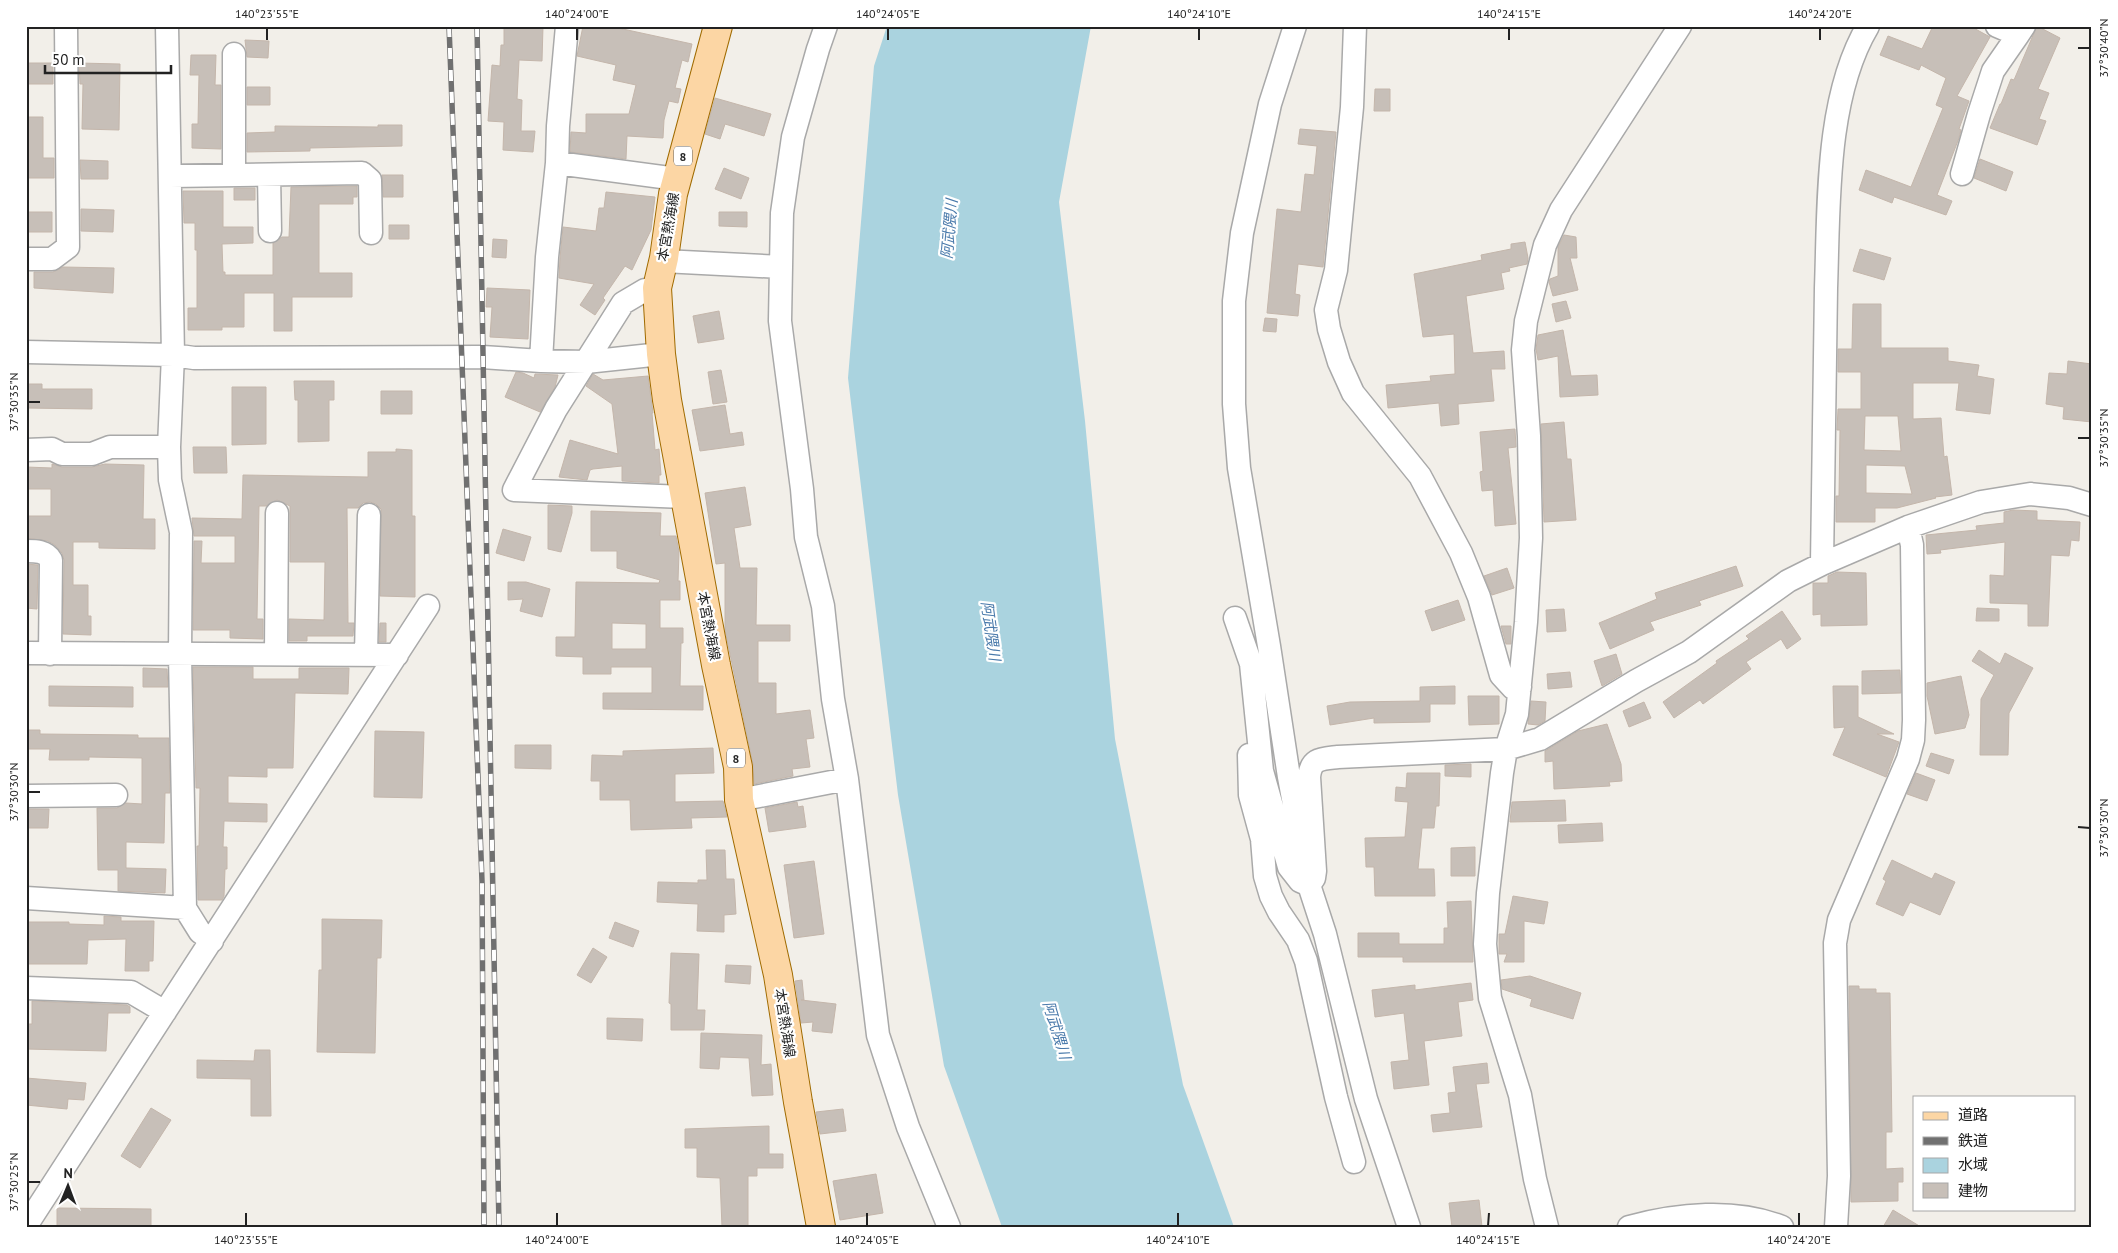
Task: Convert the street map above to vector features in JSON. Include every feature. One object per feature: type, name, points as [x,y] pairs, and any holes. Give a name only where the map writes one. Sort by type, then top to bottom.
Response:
[{"type":"main road","name":"本宮熱海線","points":[[718,26],[677,179],[657,288],[661,354],[684,497],[738,767],[739,800],[778,975],[798,1102],[821,1227]]},
{"type":"street","points":[[26,259],[52,259],[68,247],[66,26]]},
{"type":"street","points":[[167,26],[170,176],[183,357],[169,447],[170,480],[181,532],[180,656],[185,908],[200,932],[212,941]]},
{"type":"street","points":[[541,361],[547,257],[557,163],[558,126],[567,26]]},
{"type":"street","points":[[826,26],[793,137],[782,213],[780,321],[802,489],[806,537],[823,606],[833,699],[847,779],[878,1035],[908,1128],[949,1227]]},
{"type":"street","points":[[1295,26],[1270,104],[1242,233],[1234,301],[1233,384],[1238,468],[1269,646],[1289,777],[1309,885],[1326,934],[1366,1099],[1408,1227]]},
{"type":"street","points":[[1355,26],[1352,107],[1336,270],[1326,310],[1329,329],[1339,362],[1352,393],[1420,476],[1446,523],[1479,597],[1501,675],[1513,688],[1520,687]]},
{"type":"street","points":[[1547,1227],[1535,1179],[1520,1095],[1490,998],[1484,944],[1488,893],[1506,749],[1517,714],[1526,622],[1531,538],[1529,436],[1523,350],[1526,321],[1545,245],[1561,210],[1680,26]]},
{"type":"street","points":[[1822,564],[1823,384],[1829,207],[1835,126],[1845,81],[1868,26]]},
{"type":"street","points":[[1962,174],[1978,114],[1993,71],[2021,31],[1997,26]]},
{"type":"street","points":[[234,54],[234,175]]},
{"type":"street","points":[[557,163],[677,179]]},
{"type":"street","points":[[170,176],[362,173],[370,180],[371,233]]},
{"type":"street","points":[[268,175],[270,231]]},
{"type":"street","points":[[663,261],[781,267]]},
{"type":"street","points":[[657,288],[645,290],[623,303],[556,409],[514,490],[684,497]]},
{"type":"street","points":[[26,352],[183,357],[482,358],[586,362],[661,354]]},
{"type":"street","points":[[26,450],[52,449],[62,454],[92,454],[110,447],[169,447]]},
{"type":"street","points":[[1309,885],[1314,878],[1315,871],[1309,777],[1310,767],[1316,761],[1348,756],[1506,749],[1540,739],[1636,681],[1689,652],[1788,581],[1822,564],[1908,527],[1981,502],[2030,494],[2069,498],[2092,505]]},
{"type":"street","points":[[276,654],[277,513]]},
{"type":"street","points":[[366,655],[369,515]]},
{"type":"street","points":[[1836,1227],[1839,1176],[1834,943],[1838,920],[1908,759],[1913,740],[1912,545],[1908,527]]},
{"type":"street","points":[[26,551],[41,552],[51,560],[50,654]]},
{"type":"street","points":[[26,1226],[428,606]]},
{"type":"street","points":[[1235,618],[1251,664],[1262,771],[1289,867],[1300,881],[1309,885]]},
{"type":"street","points":[[26,653],[180,656],[276,654],[398,655]]},
{"type":"street","points":[[1258,739],[1248,758],[1250,795],[1262,839],[1264,876],[1279,912],[1298,940],[1306,961],[1336,1097],[1354,1162]]},
{"type":"street","points":[[739,800],[847,779]]},
{"type":"street","points":[[26,796],[116,795]]},
{"type":"street","points":[[26,898],[185,908]]},
{"type":"street","points":[[26,988],[131,992],[165,1012]]},
{"type":"street","points":[[1629,1227],[1655,1220],[1704,1216],[1760,1219],[1782,1227]]},
{"type":"water","name":"阿武隈川","points":[[887,26],[1091,26],[1059,202],[1085,421],[1115,739],[1183,1085],[1234,1227],[1002,1227],[944,1066],[898,795],[848,378],[874,66]]},
{"type":"building","points":[[504,26],[543,26],[542,61],[519,60],[517,99],[522,100],[521,131],[535,131],[533,152],[503,150],[504,122],[488,121],[492,65],[500,66],[501,45],[504,45]]},
{"type":"building","points":[[583,26],[609,26],[692,44],[688,62],[682,60],[675,88],[681,89],[678,103],[669,101],[664,120],[663,138],[627,136],[626,159],[570,152],[571,132],[586,133],[586,114],[629,114],[636,85],[613,80],[616,65],[577,56]]},
{"type":"building","points":[[1933,26],[1970,26],[1990,37],[1957,96],[1969,101],[1959,129],[1961,130],[1959,138],[1937,195],[1952,201],[1946,215],[1894,197],[1892,203],[1859,190],[1866,170],[1911,187],[1943,108],[1936,105],[1946,78],[1921,65],[1919,70],[1880,55],[1888,36],[1922,49]]},
{"type":"building","points":[[2037,26],[2060,38],[2038,89],[2049,93],[2039,119],[2046,121],[2037,145],[1990,128],[2011,79],[2014,80]]},
{"type":"building","points":[[245,40],[269,41],[268,58],[247,57]]},
{"type":"building","points":[[191,55],[216,55],[215,85],[221,85],[221,149],[192,148],[192,124],[198,124],[199,75],[190,75]]},
{"type":"building","points":[[26,63],[53,63],[53,84],[26,84]]},
{"type":"building","points":[[79,63],[120,64],[119,130],[82,129],[83,84],[80,84]]},
{"type":"building","points":[[247,87],[270,87],[270,105],[247,105]]},
{"type":"building","points":[[1375,89],[1390,89],[1390,111],[1374,111]]},
{"type":"building","points":[[715,98],[771,114],[764,136],[725,124],[720,139],[705,134]]},
{"type":"building","points":[[26,117],[43,117],[43,158],[54,158],[54,178],[26,178]]},
{"type":"building","points":[[378,125],[402,125],[402,146],[310,148],[310,151],[247,152],[247,133],[275,132],[275,126],[378,127]]},
{"type":"building","points":[[1300,129],[1336,132],[1323,267],[1298,264],[1295,294],[1300,295],[1298,316],[1267,313],[1277,209],[1301,212],[1305,174],[1314,175],[1317,146],[1298,144]]},
{"type":"building","points":[[1980,159],[2013,172],[2006,191],[1974,178]]},
{"type":"building","points":[[80,160],[108,161],[108,179],[81,179]]},
{"type":"building","points":[[724,168],[749,178],[741,199],[715,189]]},
{"type":"building","points":[[382,175],[403,175],[403,197],[383,197]]},
{"type":"building","points":[[357,186],[357,197],[353,197],[353,204],[319,204],[319,273],[352,273],[352,297],[292,297],[292,331],[274,331],[274,293],[244,293],[244,327],[222,327],[222,330],[188,330],[188,308],[197,308],[197,250],[195,250],[195,223],[184,223],[183,191],[223,191],[223,227],[253,227],[253,243],[222,244],[223,272],[225,272],[225,275],[273,275],[273,243],[282,237],[289,237],[291,187]]},
{"type":"building","points":[[234,188],[255,188],[255,200],[234,200]]},
{"type":"building","points":[[606,192],[655,197],[651,230],[632,270],[625,266],[603,298],[605,300],[595,315],[580,305],[594,284],[559,278],[560,258],[563,227],[596,231],[599,208],[604,208]]},
{"type":"building","points":[[81,209],[114,210],[113,232],[81,231]]},
{"type":"building","points":[[26,212],[52,212],[52,232],[26,232]]},
{"type":"building","points":[[719,212],[747,212],[747,227],[719,226]]},
{"type":"building","points":[[389,225],[409,225],[409,239],[389,239]]},
{"type":"building","points":[[1564,235],[1576,237],[1577,258],[1570,258],[1578,290],[1553,296],[1549,282],[1550,279],[1558,276],[1558,247]]},
{"type":"building","points":[[493,239],[507,240],[506,258],[492,257]]},
{"type":"building","points":[[1525,242],[1528,258],[1527,264],[1509,268],[1510,271],[1501,273],[1504,289],[1466,296],[1473,353],[1504,351],[1505,369],[1491,369],[1494,401],[1458,404],[1459,424],[1441,426],[1439,403],[1388,408],[1386,385],[1431,381],[1430,376],[1455,374],[1454,334],[1423,337],[1414,274],[1482,260],[1481,255],[1511,249],[1511,244]]},
{"type":"building","points":[[1860,249],[1891,258],[1884,280],[1853,271]]},
{"type":"building","points":[[63,267],[114,268],[113,293],[34,288],[34,272],[53,272]]},
{"type":"building","points":[[487,288],[530,290],[528,339],[490,337],[492,307],[486,307]]},
{"type":"building","points":[[1566,301],[1571,318],[1556,322],[1552,304]]},
{"type":"building","points":[[1853,304],[1881,304],[1881,348],[1948,348],[1948,361],[1979,365],[1977,376],[1994,379],[1990,414],[1956,410],[1959,383],[1913,383],[1913,419],[1941,418],[1944,457],[1947,456],[1952,495],[1935,497],[1897,508],[1875,508],[1875,522],[1836,522],[1836,496],[1839,496],[1840,430],[1837,430],[1838,409],[1861,409],[1861,372],[1838,372],[1838,349],[1852,349]],"holes":[[[1865,416],[1898,416],[1901,451],[1864,450]],[[1866,465],[1905,466],[1912,494],[1866,493]]]},
{"type":"building","points":[[719,311],[724,339],[698,343],[693,316]]},
{"type":"building","points":[[1265,318],[1277,319],[1276,332],[1263,331]]},
{"type":"building","points":[[1563,330],[1571,376],[1597,375],[1598,395],[1560,397],[1558,356],[1538,360],[1536,349],[1538,335]]},
{"type":"building","points":[[2068,361],[2092,364],[2092,422],[2063,419],[2064,407],[2046,404],[2049,373],[2067,374]]},
{"type":"building","points":[[721,370],[727,402],[713,404],[708,372]]},
{"type":"building","points":[[516,372],[534,378],[535,374],[558,375],[555,387],[540,412],[505,397]]},
{"type":"building","points":[[593,374],[603,380],[648,376],[655,450],[659,449],[661,475],[659,475],[659,483],[622,481],[622,466],[590,470],[587,480],[559,477],[570,440],[618,454],[612,404],[586,386]]},
{"type":"building","points":[[294,381],[334,381],[334,400],[329,400],[329,441],[298,442],[298,400],[295,400]]},
{"type":"building","points":[[26,384],[42,384],[42,389],[92,389],[92,409],[26,408]]},
{"type":"building","points":[[232,387],[266,387],[266,444],[232,445]]},
{"type":"building","points":[[381,391],[412,391],[412,414],[381,414]]},
{"type":"building","points":[[725,405],[730,434],[742,432],[744,445],[700,451],[692,410]]},
{"type":"building","points":[[1564,422],[1567,459],[1571,459],[1576,520],[1544,522],[1541,424]]},
{"type":"building","points":[[1515,429],[1516,447],[1508,448],[1516,524],[1495,526],[1493,490],[1482,491],[1480,472],[1483,471],[1480,432]]},
{"type":"building","points":[[193,447],[226,447],[227,473],[194,473]]},
{"type":"building","points":[[396,449],[412,450],[412,516],[415,516],[415,597],[380,596],[381,509],[376,504],[370,502],[363,503],[358,508],[347,508],[348,623],[354,623],[353,636],[307,636],[307,641],[289,641],[289,619],[324,620],[325,562],[290,562],[290,506],[277,500],[266,506],[259,506],[257,619],[263,619],[263,639],[230,638],[230,630],[193,630],[194,541],[202,541],[201,563],[235,563],[235,536],[194,536],[192,518],[242,519],[243,475],[368,477],[368,452],[396,452]]},
{"type":"building","points":[[52,464],[62,467],[92,467],[105,464],[144,465],[143,519],[155,519],[155,549],[99,548],[99,542],[73,542],[73,585],[88,585],[88,616],[91,616],[91,635],[63,634],[64,560],[62,553],[55,545],[48,541],[26,538],[26,516],[51,516],[51,489],[26,489],[26,467],[52,468]]},
{"type":"building","points":[[745,487],[751,525],[734,528],[740,568],[757,568],[756,625],[790,625],[790,641],[758,641],[758,683],[776,683],[776,714],[810,710],[814,738],[806,739],[810,767],[792,769],[793,776],[754,784],[753,764],[725,630],[725,563],[716,564],[705,493]]},
{"type":"building","points":[[548,505],[572,506],[572,513],[561,552],[548,549]]},
{"type":"building","points":[[2013,510],[2037,511],[2037,520],[2080,522],[2079,541],[2071,540],[2069,556],[2051,555],[2048,626],[2028,626],[2028,604],[1990,603],[1990,575],[2004,576],[2005,542],[1940,550],[1941,553],[1927,554],[1926,535],[1977,530],[1976,526],[2004,523],[2004,512]]},
{"type":"building","points":[[591,511],[661,513],[660,536],[676,536],[679,552],[678,581],[680,581],[680,600],[660,600],[660,628],[683,628],[680,686],[703,686],[703,710],[603,709],[603,693],[652,693],[652,667],[611,667],[611,674],[583,674],[583,657],[556,656],[556,637],[575,637],[576,582],[659,583],[660,580],[617,568],[617,551],[591,551]],"holes":[[[612,623],[646,624],[646,649],[612,649]]]},
{"type":"building","points":[[503,529],[531,537],[524,561],[496,553]]},
{"type":"building","points":[[26,564],[38,565],[37,609],[26,608]]},
{"type":"building","points":[[1736,566],[1743,586],[1699,601],[1701,605],[1650,622],[1654,630],[1610,649],[1599,623],[1657,599],[1655,593]]},
{"type":"building","points":[[1507,568],[1514,588],[1492,595],[1484,576]]},
{"type":"building","points":[[1837,572],[1866,573],[1867,625],[1821,626],[1821,614],[1813,615],[1813,583],[1828,583],[1828,576]]},
{"type":"building","points":[[508,582],[526,582],[550,589],[542,617],[520,611],[523,599],[508,600]]},
{"type":"building","points":[[1458,600],[1465,620],[1432,631],[1425,611]]},
{"type":"building","points":[[1977,608],[1999,609],[1999,621],[1976,621]]},
{"type":"building","points":[[1564,609],[1566,631],[1547,632],[1546,610]]},
{"type":"building","points":[[1782,611],[1801,639],[1787,649],[1781,639],[1746,662],[1751,669],[1703,704],[1700,700],[1674,718],[1663,702],[1717,663],[1716,661],[1749,639],[1746,636]]},
{"type":"building","points":[[380,623],[386,623],[386,642],[379,642]]},
{"type":"building","points":[[1501,626],[1511,626],[1511,644],[1506,644]]},
{"type":"building","points":[[1979,650],[2000,664],[2005,653],[2033,668],[2009,713],[2008,755],[1980,755],[1981,699],[1994,675],[1972,661]]},
{"type":"building","points":[[1616,654],[1622,674],[1602,686],[1594,661]]},
{"type":"building","points":[[193,667],[253,667],[253,679],[299,679],[299,668],[349,668],[348,694],[295,693],[293,768],[267,768],[267,777],[228,776],[228,803],[267,804],[267,822],[224,821],[223,847],[227,847],[227,869],[225,869],[224,896],[222,900],[198,900],[197,846],[199,846],[200,788],[196,788]]},
{"type":"building","points":[[143,668],[167,669],[168,687],[143,687]]},
{"type":"building","points":[[1900,670],[1901,693],[1862,694],[1862,671]]},
{"type":"building","points":[[1570,672],[1572,687],[1548,689],[1547,674]]},
{"type":"building","points":[[1961,676],[1969,715],[1965,728],[1935,734],[1927,696],[1927,683]]},
{"type":"building","points":[[49,686],[133,687],[133,707],[49,706]]},
{"type":"building","points":[[1455,686],[1455,704],[1430,704],[1430,722],[1374,723],[1374,718],[1330,725],[1327,706],[1350,702],[1420,701],[1420,687]]},
{"type":"building","points":[[1833,686],[1858,686],[1858,717],[1894,734],[1877,734],[1899,742],[1886,777],[1833,755],[1845,727],[1834,728]]},
{"type":"building","points":[[1468,696],[1499,696],[1499,724],[1469,725]]},
{"type":"building","points":[[1531,701],[1546,702],[1545,721],[1538,725],[1528,724]]},
{"type":"building","points":[[1644,702],[1651,718],[1629,727],[1623,711]]},
{"type":"building","points":[[1607,724],[1621,764],[1622,781],[1609,782],[1610,786],[1554,789],[1553,761],[1545,762],[1545,751],[1578,731]]},
{"type":"building","points":[[26,730],[40,730],[40,734],[138,735],[138,738],[169,738],[170,793],[165,793],[164,843],[126,842],[126,868],[166,869],[165,893],[118,891],[118,870],[98,870],[97,808],[117,808],[126,803],[142,804],[142,758],[89,757],[89,760],[49,760],[50,749],[26,749]]},
{"type":"building","points":[[375,731],[424,732],[422,798],[374,797]]},
{"type":"building","points":[[515,745],[551,745],[551,769],[515,768]]},
{"type":"building","points":[[713,748],[714,773],[675,774],[675,802],[723,801],[727,817],[691,818],[692,828],[631,830],[630,800],[600,800],[600,781],[591,781],[592,755],[623,756],[623,751]]},
{"type":"building","points":[[1931,753],[1954,760],[1949,774],[1926,766]]},
{"type":"building","points":[[1471,764],[1471,777],[1445,776],[1445,765]]},
{"type":"building","points":[[1407,773],[1440,773],[1439,806],[1436,806],[1434,828],[1422,828],[1418,869],[1434,869],[1435,896],[1375,896],[1374,867],[1366,867],[1365,838],[1405,837],[1408,802],[1395,801],[1396,787],[1406,788]]},
{"type":"building","points":[[1916,773],[1935,780],[1927,801],[1907,794]]},
{"type":"building","points":[[1565,800],[1566,821],[1510,822],[1512,802]]},
{"type":"building","points":[[797,802],[798,807],[803,806],[806,827],[769,832],[765,808]]},
{"type":"building","points":[[26,809],[49,809],[48,828],[26,828]]},
{"type":"building","points":[[1602,823],[1603,841],[1559,843],[1558,825]]},
{"type":"building","points":[[1475,847],[1475,876],[1451,876],[1451,848]]},
{"type":"building","points":[[706,850],[725,850],[726,879],[734,879],[736,914],[724,915],[724,932],[697,931],[698,904],[657,902],[658,882],[698,883],[698,880],[707,880]]},
{"type":"building","points":[[1892,860],[1932,879],[1935,873],[1955,882],[1940,915],[1910,902],[1903,916],[1876,904],[1886,881],[1883,879]]},
{"type":"building","points":[[814,861],[824,934],[794,938],[784,865]]},
{"type":"building","points":[[1513,896],[1548,902],[1544,924],[1524,921],[1524,962],[1504,962],[1507,954],[1499,954],[1499,934],[1505,934]]},
{"type":"building","points":[[1471,901],[1473,962],[1403,962],[1403,957],[1358,957],[1358,933],[1399,933],[1399,944],[1444,944],[1444,928],[1448,928],[1447,902]]},
{"type":"building","points":[[104,916],[121,917],[121,921],[154,921],[153,961],[149,961],[149,971],[125,971],[126,939],[88,940],[87,964],[26,964],[26,922],[69,922],[69,924],[104,925]]},
{"type":"building","points":[[322,919],[382,920],[381,958],[377,958],[375,1053],[317,1052],[319,970],[322,970]]},
{"type":"building","points":[[615,922],[639,931],[633,947],[609,938]]},
{"type":"building","points":[[593,948],[607,957],[591,983],[577,975]]},
{"type":"building","points":[[671,953],[699,954],[697,1010],[705,1010],[704,1030],[671,1030],[671,1004],[669,1003]]},
{"type":"building","points":[[726,965],[751,966],[750,984],[725,982]]},
{"type":"building","points":[[1530,976],[1581,993],[1573,1019],[1530,1006],[1532,999],[1502,989],[1501,980]]},
{"type":"building","points":[[802,980],[804,1000],[801,1000],[836,1004],[832,1033],[812,1031],[813,1022],[801,1023],[795,981]]},
{"type":"building","points":[[1471,983],[1473,1000],[1458,1002],[1462,1036],[1424,1041],[1429,1085],[1394,1089],[1391,1062],[1409,1060],[1404,1013],[1375,1017],[1372,990],[1415,985],[1415,990]]},
{"type":"building","points":[[1849,986],[1859,986],[1859,989],[1876,989],[1876,993],[1890,993],[1892,1132],[1886,1132],[1886,1169],[1903,1168],[1903,1182],[1898,1182],[1898,1201],[1851,1202]]},
{"type":"building","points":[[32,1001],[127,1005],[130,1007],[130,1013],[108,1013],[106,1051],[26,1049],[26,1024],[32,1024]]},
{"type":"building","points":[[607,1018],[643,1019],[642,1041],[607,1039]]},
{"type":"building","points":[[701,1033],[762,1035],[761,1065],[771,1064],[773,1095],[752,1096],[749,1058],[720,1057],[719,1069],[700,1068]]},
{"type":"building","points":[[255,1050],[270,1050],[271,1116],[251,1116],[251,1079],[197,1078],[197,1060],[254,1061]]},
{"type":"building","points":[[1487,1063],[1489,1083],[1476,1084],[1482,1127],[1433,1132],[1431,1115],[1450,1113],[1448,1093],[1456,1092],[1453,1067]]},
{"type":"building","points":[[26,1078],[86,1083],[84,1100],[68,1099],[67,1109],[26,1105]]},
{"type":"building","points":[[151,1108],[171,1120],[140,1168],[121,1156]]},
{"type":"building","points":[[843,1109],[846,1131],[820,1134],[816,1112]]},
{"type":"building","points":[[769,1126],[769,1154],[783,1154],[783,1168],[757,1168],[757,1176],[748,1176],[748,1227],[722,1227],[720,1178],[697,1177],[697,1148],[685,1148],[685,1129]]},
{"type":"building","points":[[876,1174],[883,1213],[840,1220],[833,1181]]},
{"type":"building","points":[[1479,1200],[1482,1227],[1452,1227],[1449,1203]]},
{"type":"building","points":[[57,1208],[151,1209],[151,1227],[57,1227]]},
{"type":"building","points":[[1893,1210],[1921,1227],[1883,1227]]},
{"type":"railway","points":[[449,26],[482,881],[484,1227]]},
{"type":"railway","points":[[477,26],[499,1227]]}]
